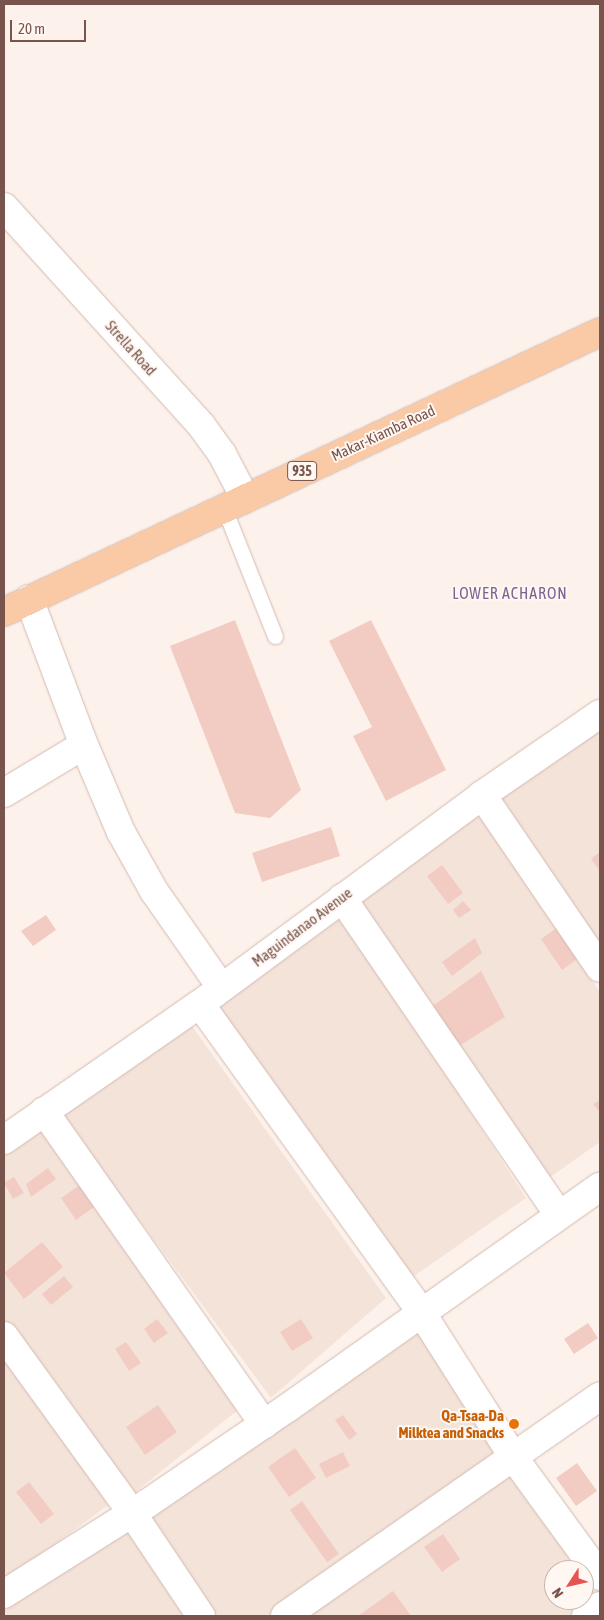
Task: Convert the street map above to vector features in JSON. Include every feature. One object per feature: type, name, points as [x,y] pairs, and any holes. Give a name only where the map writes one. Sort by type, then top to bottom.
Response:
[{"type":"main road","name":"Makar-Kiamba Road","points":[[4,612],[600,332]]},
{"type":"street","name":"Strella Road","points":[[4,207],[201,425],[222,454],[235,503]]},
{"type":"street","points":[[29,599],[84,745],[122,832],[154,891],[221,987]]},
{"type":"street","name":"Maguindanao Avenue","points":[[4,1140],[200,1004],[482,795],[600,714]]},
{"type":"street","points":[[4,792],[84,745]]},
{"type":"street","points":[[482,795],[600,968]]},
{"type":"street","points":[[342,898],[559,1215]]},
{"type":"street","points":[[200,1004],[421,1312],[514,1458],[600,1576]]},
{"type":"street","points":[[44,1111],[264,1424]]},
{"type":"street","points":[[4,1594],[132,1513],[264,1424],[600,1187]]},
{"type":"street","points":[[4,1336],[132,1513],[201,1616]]},
{"type":"street","points":[[284,1616],[514,1458],[600,1396]]},
{"type":"street","points":[[586,1616],[600,1606]]},
{"type":"lane","points":[[235,503],[275,636]]},
{"type":"shaded area","points":[[600,719],[600,948],[495,795]]},
{"type":"shaded area","points":[[475,807],[600,992],[600,1142],[546,1180],[354,895]]},
{"type":"shaded area","points":[[338,908],[526,1198],[407,1281],[216,1004]]},
{"type":"shaded area","points":[[187,1019],[386,1298],[271,1398],[55,1106]]},
{"type":"shaded area","points":[[43,1129],[243,1406],[134,1493],[4,1324],[4,1155]]},
{"type":"shaded area","points":[[410,1307],[511,1456],[269,1616],[215,1616],[137,1499]]},
{"type":"shaded area","points":[[4,1351],[111,1503],[4,1582]]},
{"type":"shaded area","points":[[507,1473],[571,1560],[544,1560],[544,1610],[580,1610],[571,1616],[305,1616]]},
{"type":"shaded area","points":[[125,1522],[191,1616],[4,1616],[4,1610]]},
{"type":"shaded area","points":[[594,1593],[598,1598],[594,1601]]},
{"type":"building","points":[[235,620],[301,790],[270,818],[235,813],[170,646]]},
{"type":"building","points":[[371,620],[446,770],[386,801],[353,736],[372,727],[329,641]]},
{"type":"building","points":[[331,827],[340,856],[262,882],[252,853]]},
{"type":"building","points":[[600,852],[600,871],[591,859]]},
{"type":"building","points":[[442,865],[463,893],[448,904],[427,876]]},
{"type":"building","points":[[463,901],[471,910],[459,918],[453,910]]},
{"type":"building","points":[[46,915],[56,930],[33,946],[21,931]]},
{"type":"building","points":[[558,927],[580,957],[562,970],[541,939]]},
{"type":"building","points":[[475,938],[482,953],[452,976],[442,962]]},
{"type":"building","points":[[481,971],[505,1017],[459,1046],[430,1008]]},
{"type":"building","points":[[600,1100],[600,1112],[593,1104]]},
{"type":"building","points":[[48,1168],[56,1179],[31,1197],[26,1184]]},
{"type":"building","points":[[14,1177],[24,1193],[13,1199],[4,1183]]},
{"type":"building","points":[[83,1183],[98,1204],[76,1220],[61,1198]]},
{"type":"building","points":[[42,1242],[63,1267],[24,1299],[4,1273]]},
{"type":"building","points":[[64,1276],[73,1287],[51,1305],[42,1294]]},
{"type":"building","points":[[157,1319],[168,1333],[154,1343],[144,1329]]},
{"type":"building","points":[[301,1319],[313,1338],[292,1351],[280,1332]]},
{"type":"building","points":[[588,1323],[598,1338],[574,1354],[564,1339]]},
{"type":"building","points":[[126,1342],[141,1363],[129,1371],[115,1349]]},
{"type":"building","points":[[158,1405],[177,1432],[145,1455],[126,1427]]},
{"type":"building","points":[[343,1415],[357,1434],[349,1440],[335,1420]]},
{"type":"building","points":[[295,1448],[316,1478],[289,1497],[268,1467]]},
{"type":"building","points":[[343,1452],[350,1466],[326,1478],[319,1464]]},
{"type":"building","points":[[577,1463],[597,1491],[576,1506],[556,1478]]},
{"type":"building","points":[[29,1482],[54,1514],[41,1524],[16,1492]]},
{"type":"building","points":[[302,1501],[339,1554],[327,1562],[290,1510]]},
{"type":"building","points":[[443,1534],[460,1559],[442,1572],[424,1547]]},
{"type":"building","points":[[393,1591],[411,1616],[358,1616]]},
{"type":"place","name":"Qa-Tsaa-Da Milktea and Snacks","points":[[514,1424]]},
{"type":"district","name":"LOWER ACHARON","points":[[510,593]]}]
